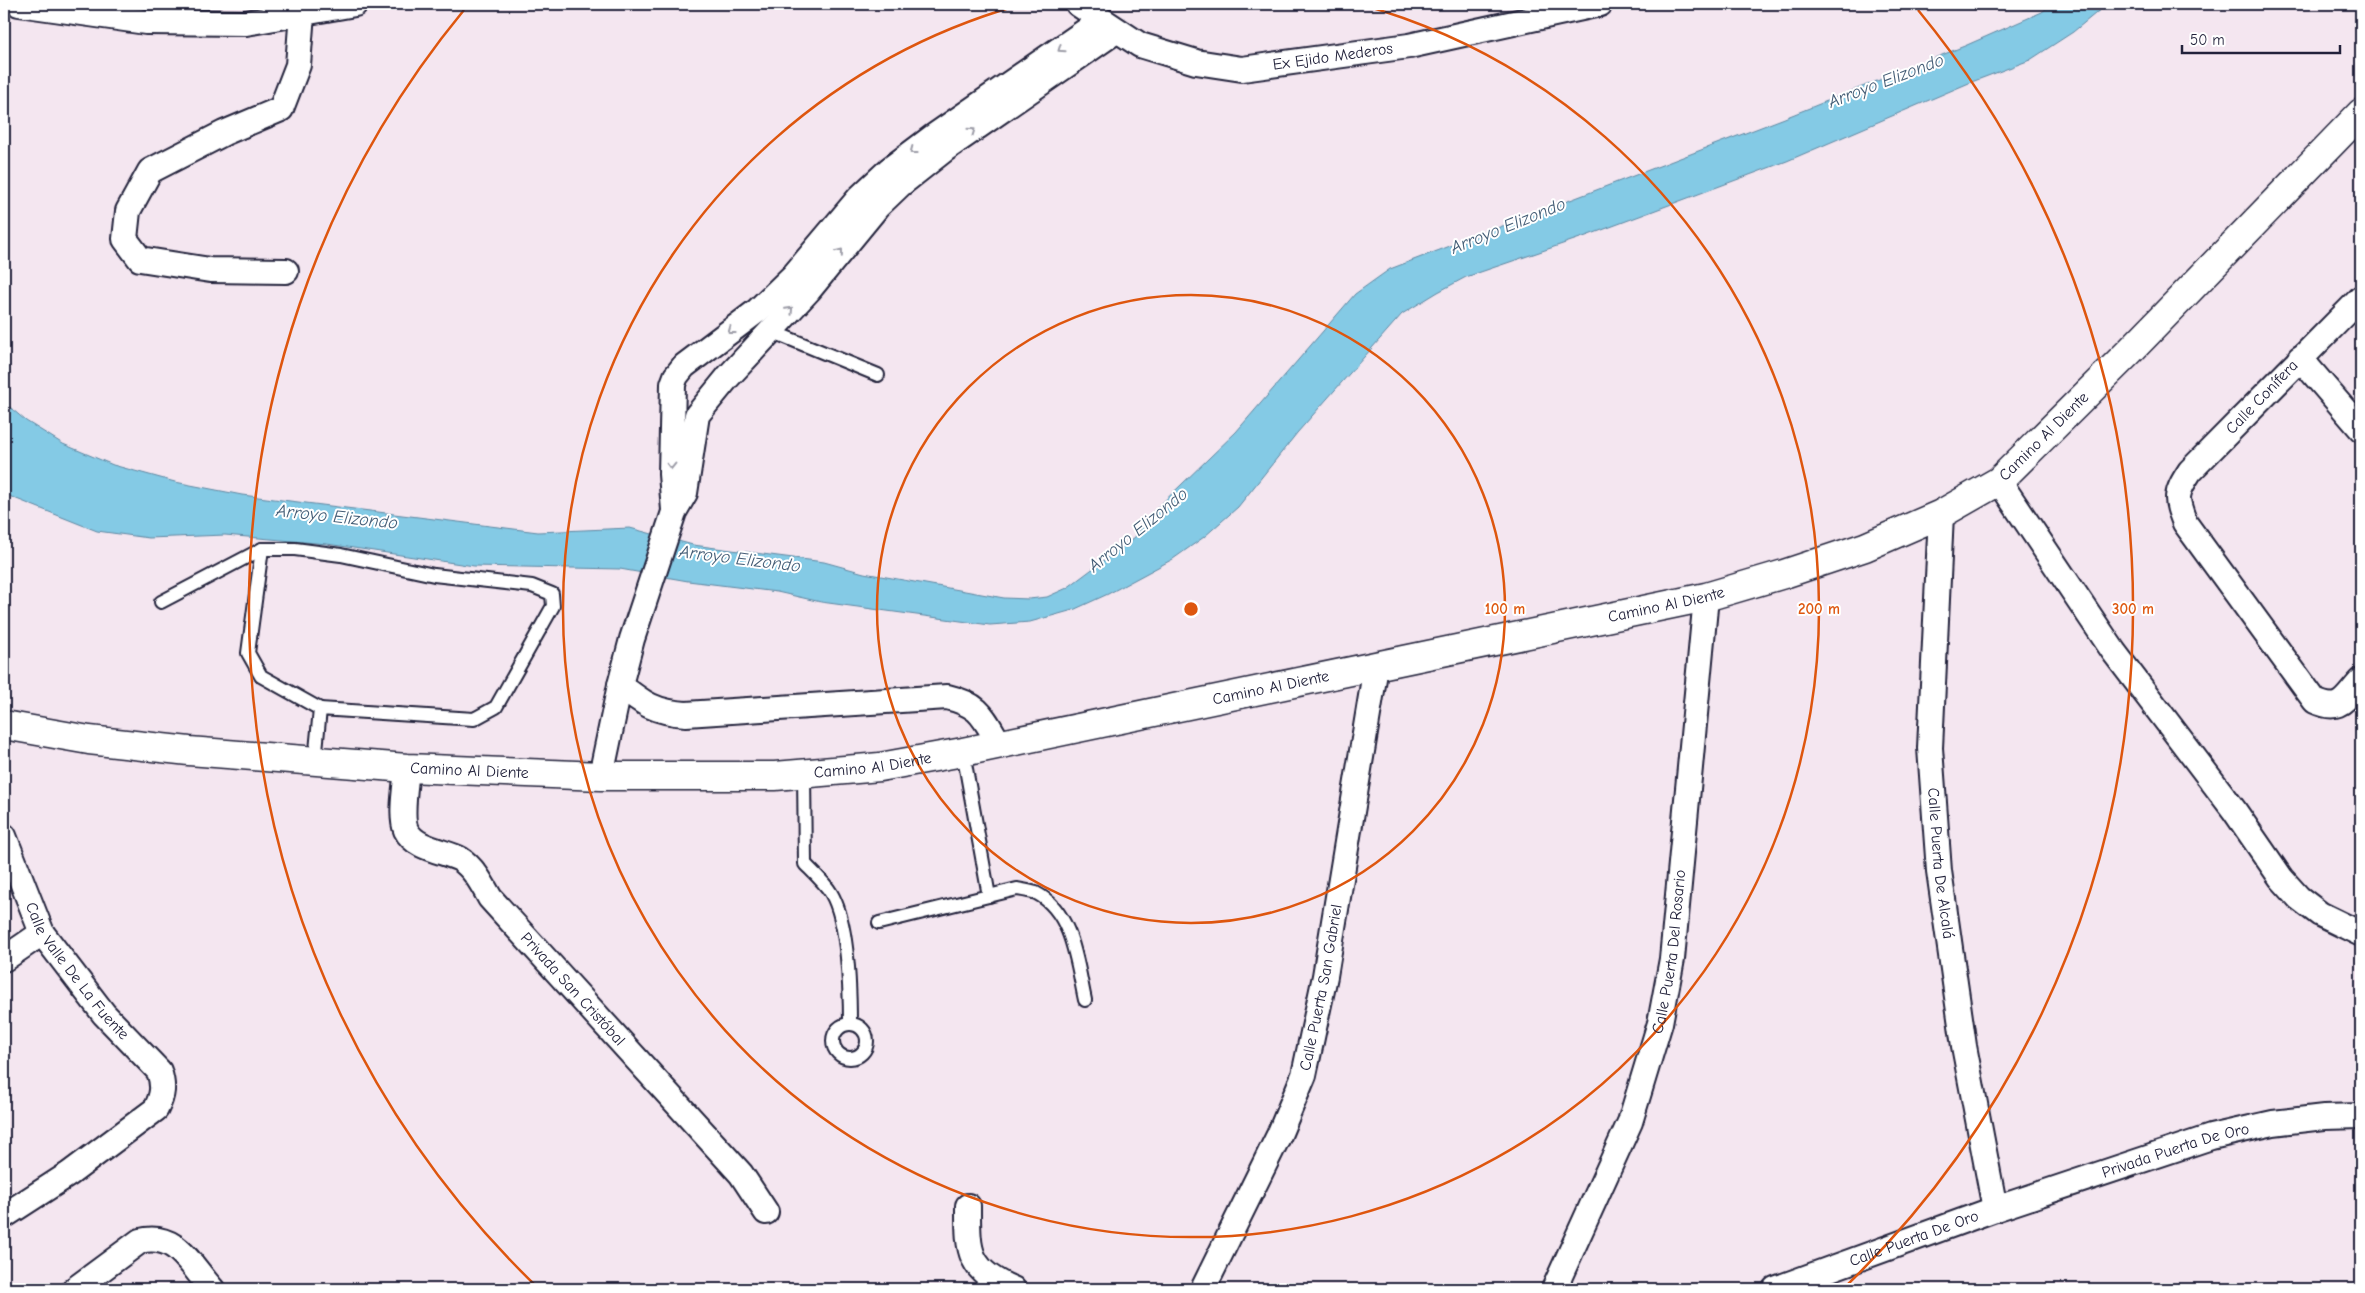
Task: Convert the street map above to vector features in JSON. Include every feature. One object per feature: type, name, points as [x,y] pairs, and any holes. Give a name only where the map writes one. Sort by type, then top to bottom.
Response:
[{"type":"street","points":[[19,4],[146,22],[246,24],[355,4]]},
{"type":"street","name":"Ex Ejido Mederos","points":[[1078,4],[1108,26],[1140,45],[1196,62],[1242,69],[1409,46],[1600,4]]},
{"type":"street","points":[[286,271],[210,270],[140,259],[125,239],[128,211],[150,171],[224,133],[281,109],[298,65],[302,13]]},
{"type":"street","points":[[672,518],[673,384],[676,376],[708,348],[757,311],[794,275],[859,198],[890,169],[939,143],[1108,26]]},
{"type":"street","name":"Camino Al Diente","points":[[4,725],[89,740],[189,751],[407,768],[600,776],[775,776],[880,767],[1000,745],[1706,597],[1865,547],[1941,514],[1999,482],[2130,351],[2361,113]]},
{"type":"street","points":[[600,776],[620,685],[642,608],[672,518],[685,493],[697,415],[728,377],[809,290],[878,206],[939,143]]},
{"type":"street","name":"Calle Conífera","points":[[2357,313],[2300,358],[2190,471],[2179,487],[2177,504],[2185,523],[2315,700],[2329,707],[2339,705],[2361,681]]},
{"type":"street","points":[[708,348],[728,377]]},
{"type":"street","points":[[2300,358],[2361,429]]},
{"type":"street","points":[[673,408],[697,415]]},
{"type":"street","points":[[1999,482],[2114,652],[2234,810],[2282,878],[2299,898],[2320,914],[2361,934]]},
{"type":"street","name":"Calle Puerta De Alcalá","points":[[1941,514],[1930,748],[1939,871],[1964,1046],[1994,1209]]},
{"type":"street","name":"Calle Puerta Del Rosario","points":[[1555,1289],[1630,1122],[1660,1023],[1673,950],[1706,597]]},
{"type":"street","name":"Calle Puerta San Gabriel","points":[[1203,1289],[1279,1135],[1304,1075],[1325,976],[1376,666]]},
{"type":"street","points":[[620,685],[644,703],[666,713],[686,714],[947,697],[965,702],[980,711],[1000,745]]},
{"type":"street","name":"Privada San Cristóbal","points":[[407,768],[404,814],[407,830],[421,844],[434,851],[459,859],[477,875],[490,898],[742,1174],[766,1212]]},
{"type":"street","name":"Calle Valle De La Fuente","points":[[4,836],[42,932],[104,1014],[159,1071],[163,1082],[163,1096],[156,1109],[69,1174],[4,1216]]},
{"type":"street","points":[[4,959],[42,932]]},
{"type":"street","name":"Privada Puerta De Oro","points":[[1994,1209],[2212,1137],[2273,1123],[2324,1117],[2361,1116]]},
{"type":"street","points":[[968,1206],[968,1243],[970,1253],[992,1280],[1013,1289]]},
{"type":"street","name":"Calle Puerta De Oro","points":[[1775,1289],[1994,1209]]},
{"type":"street","points":[[75,1289],[140,1241],[153,1238],[165,1240],[178,1249],[212,1289]]},
{"type":"lane","points":[[757,311],[771,331],[878,375]]},
{"type":"lane","points":[[161,602],[262,549],[295,549],[341,555],[434,575],[532,586],[552,594],[553,606],[496,707],[474,719],[320,709],[260,676],[248,652],[262,549]]},
{"type":"lane","points":[[315,761],[320,709]]},
{"type":"lane","points":[[963,752],[989,896]]},
{"type":"lane","points":[[804,773],[805,864],[831,892],[838,906],[850,978],[850,1024]]},
{"type":"lane","points":[[879,923],[1017,889],[1034,892],[1052,903],[1064,922],[1074,951],[1085,1000]]},
{"type":"water","name":"Arroyo Elizondo","points":[[2052,4],[2107,4],[2073,32],[2030,60],[1969,83],[1787,161],[1586,236],[1466,277],[1438,292],[1402,314],[1297,433],[1238,507],[1204,537],[1173,559],[1108,594],[1073,610],[1030,622],[990,625],[821,602],[777,592],[688,581],[620,569],[474,566],[327,544],[225,535],[149,538],[97,531],[4,494],[4,402],[26,421],[63,444],[113,465],[175,482],[242,495],[538,532],[630,528],[693,545],[824,562],[864,573],[1004,598],[1029,599],[1047,597],[1067,588],[1135,537],[1154,511],[1236,432],[1355,294],[1390,269],[1782,119],[1967,45],[2042,12]]}]
